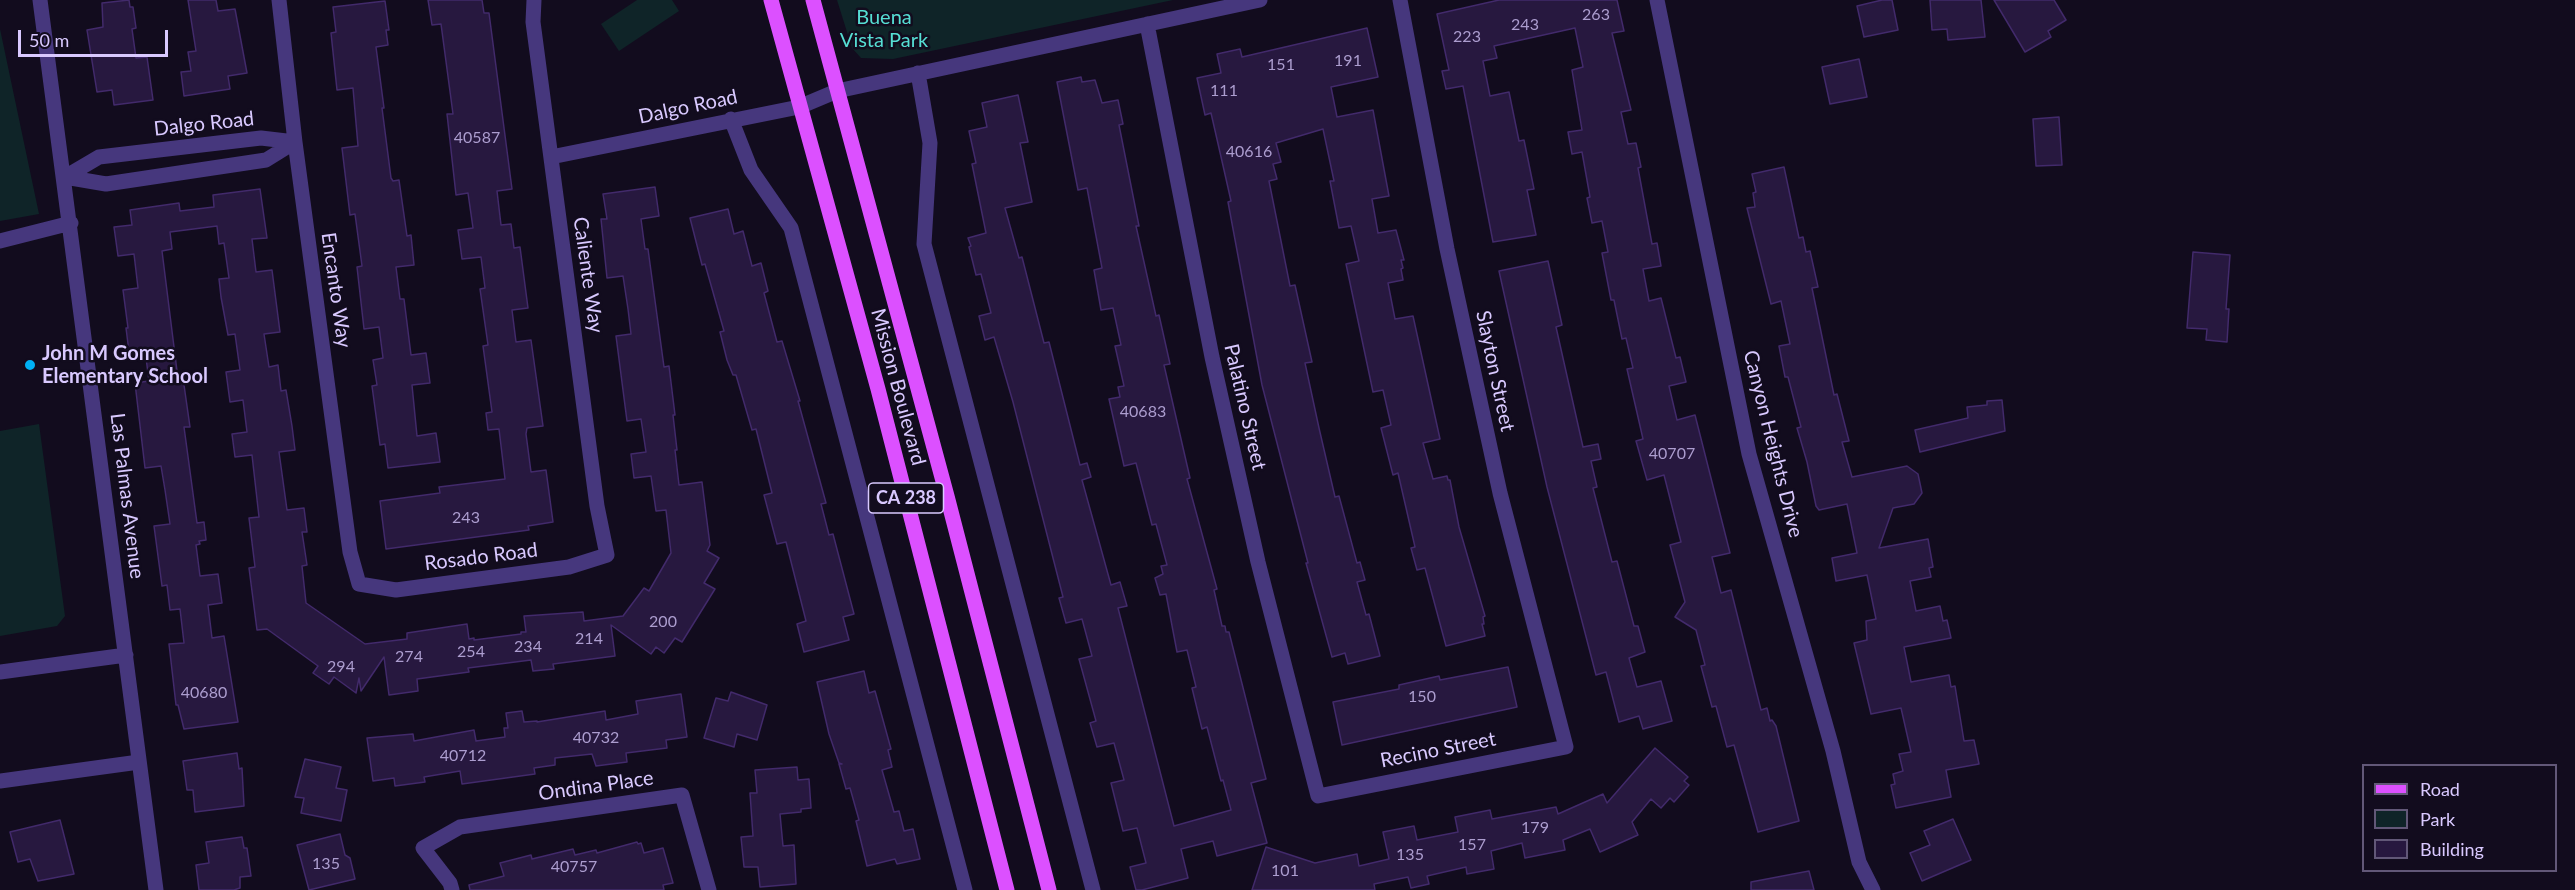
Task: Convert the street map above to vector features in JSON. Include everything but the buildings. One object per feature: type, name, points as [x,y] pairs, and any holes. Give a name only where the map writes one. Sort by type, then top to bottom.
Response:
[{"type":"main road","name":"Mission Boulevard","points":[[771,0],[878,389],[1007,890]]},
{"type":"main road","name":"Mission Boulevard","points":[[813,0],[935,451],[1049,890]]},
{"type":"street","name":"Las Palmas Avenue","points":[[40,0],[71,223],[156,890]]},
{"type":"street","name":"Encanto Way","points":[[279,0],[295,142],[350,552],[359,584]]},
{"type":"street","name":"Caliente Way","points":[[534,0],[533,22],[597,506],[607,555]]},
{"type":"street","name":"Dalgo Road","points":[[551,157],[799,107],[837,91],[1260,0]]},
{"type":"street","name":"Slayton Street","points":[[1400,0],[1447,249],[1500,492],[1566,747]]},
{"type":"street","name":"Canyon Heights Drive","points":[[1657,0],[1749,454],[1833,751],[1859,862],[1873,890]]},
{"type":"street","name":"Palatino Street","points":[[1147,24],[1212,357],[1258,562],[1318,796]]},
{"type":"street","points":[[918,73],[930,143],[924,244],[1093,890]]},
{"type":"street","points":[[731,119],[751,170],[791,228],[965,890]]},
{"type":"street","name":"Dalgo Road","points":[[65,177],[99,157],[261,138],[295,142]]},
{"type":"street","points":[[65,177],[106,184],[255,162],[266,160],[295,142]]},
{"type":"street","points":[[0,241],[71,223]]},
{"type":"street","name":"Rosado Road","points":[[359,584],[396,590],[569,567],[607,555]]},
{"type":"street","points":[[0,672],[126,655]]},
{"type":"street","name":"Recino Street","points":[[1318,796],[1566,747]]},
{"type":"street","points":[[0,781],[139,762]]},
{"type":"street","name":"Ondina Place","points":[[452,890],[450,883],[423,848],[460,826],[682,795],[709,890]]},
{"type":"green space","points":[[637,0],[672,0],[679,11],[619,51],[601,24]]},
{"type":"green space","name":"Buena Vista Park","points":[[837,0],[1173,0],[893,59],[861,58],[852,48]]},
{"type":"green space","points":[[0,29],[39,214],[0,221]]},
{"type":"green space","points":[[39,424],[65,616],[57,626],[0,636],[0,431]]},
{"type":"place","name":"John M Gomes Elementary School","points":[[30,365]]}]
